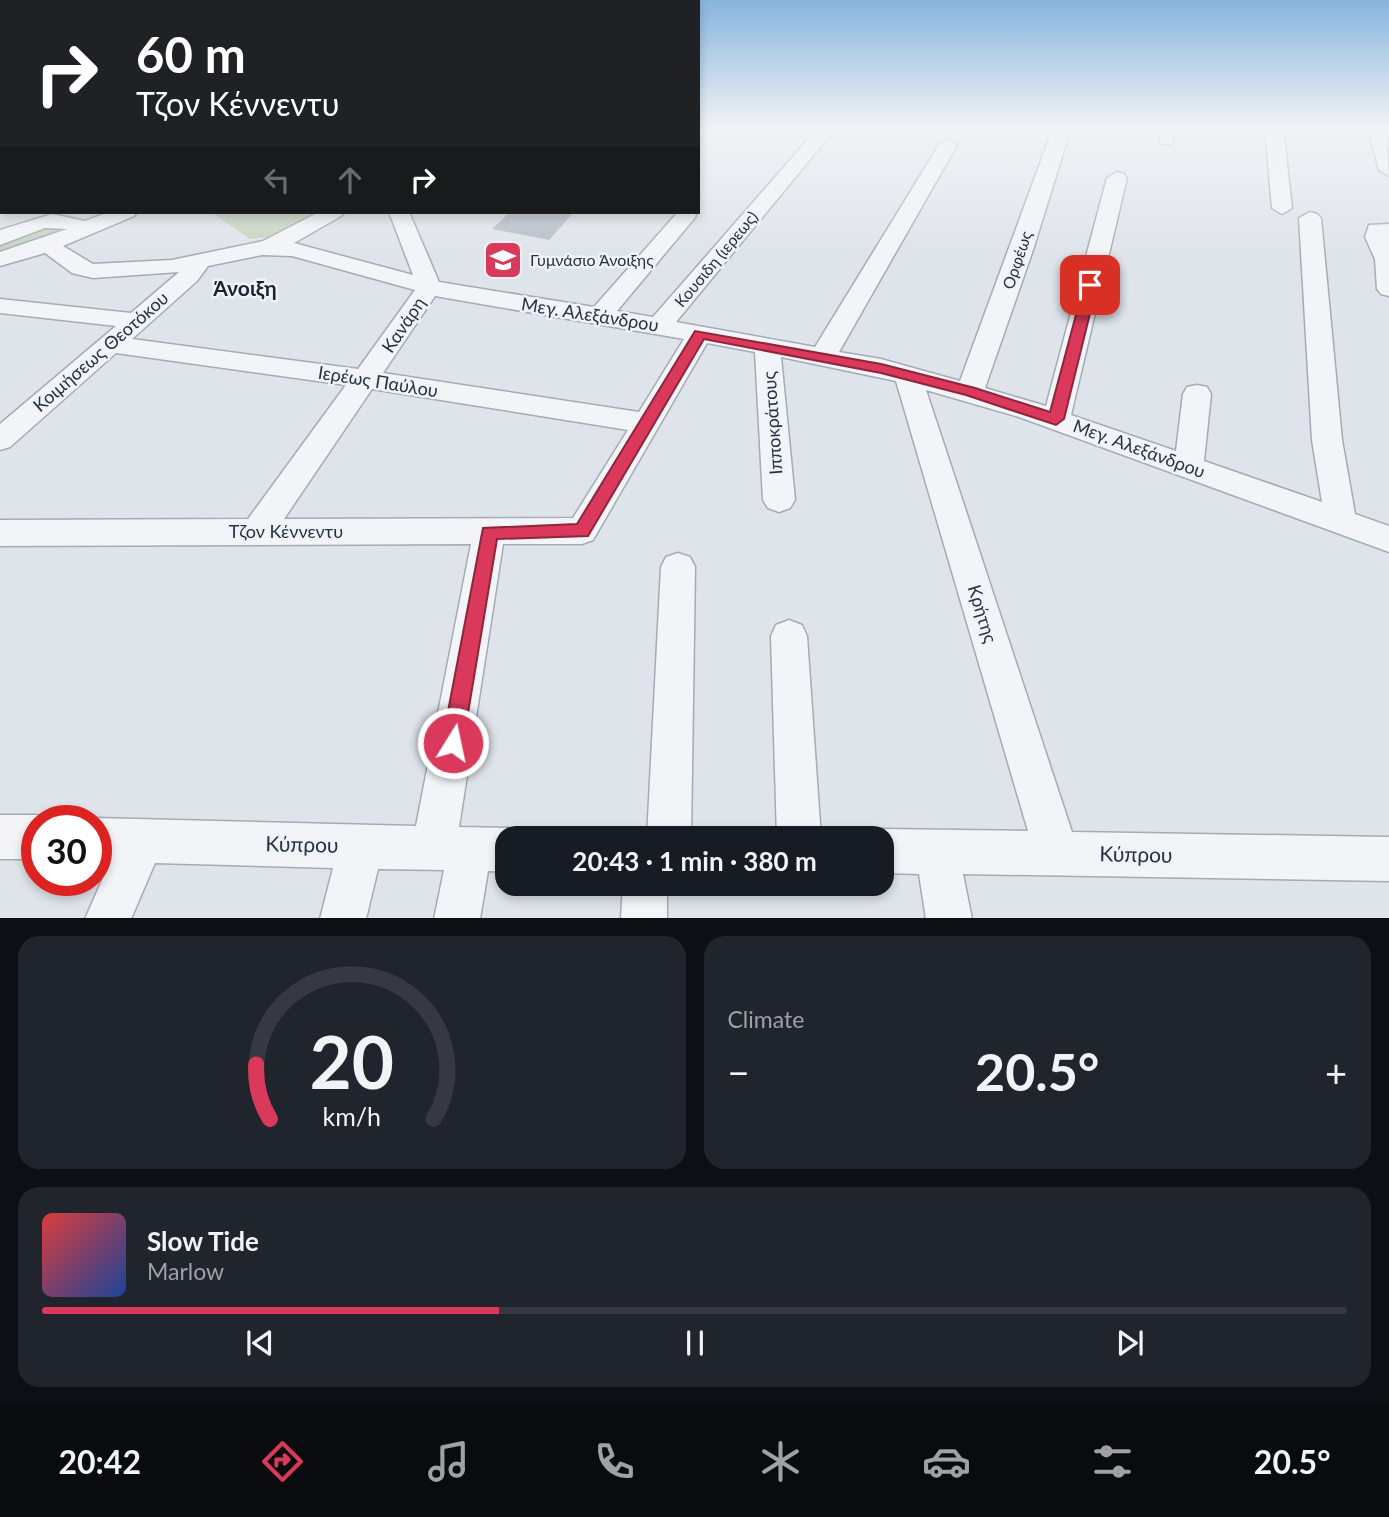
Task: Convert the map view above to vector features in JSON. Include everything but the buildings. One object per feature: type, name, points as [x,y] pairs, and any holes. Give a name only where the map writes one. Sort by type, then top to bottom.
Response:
[{"type":"street","name":"Κουσιδη (ιερεως)","points":[[659,326],[791,171]]},
{"type":"street","points":[[823,356],[933,171]]},
{"type":"street","name":"Ορφέως","points":[[970,391],[1048,171]]},
{"type":"street","points":[[1278,171],[1282,208]]},
{"type":"street","points":[[1056,419],[1118,178]]},
{"type":"street","points":[[0,259],[122,214]]},
{"type":"street","name":"Μεγ. Αλεξάνδρου","points":[[269,247],[330,214]]},
{"type":"street","name":"Κανάρη","points":[[258,531],[429,287],[400,214]]},
{"type":"street","points":[[0,238],[55,215],[84,229]]},
{"type":"street","points":[[600,316],[686,216]]},
{"type":"street","points":[[1310,218],[1327,440],[1341,524]]},
{"type":"street","points":[[1389,230],[1377,230],[1376,237],[1386,259],[1389,289]]},
{"type":"street","name":"Μεγ. Αλεξάνδρου","points":[[46,244],[87,270],[149,270],[269,247],[293,249],[429,287],[823,356],[970,391],[1189,466],[1341,524],[1389,538]]},
{"type":"street","name":"Κοιμήσεως Θεοτόκου","points":[[0,440],[188,276],[197,267],[197,262]]},
{"type":"street","points":[[0,306],[136,321]]},
{"type":"street","points":[[648,423],[700,334]]},
{"type":"street","name":"Ιερέως Παύλου","points":[[109,344],[367,379],[648,423]]},
{"type":"street","name":"Ιπποκράτους","points":[[767,346],[779,500]]},
{"type":"street","name":"Κρήτης","points":[[908,375],[1057,853]]},
{"type":"street","points":[[1189,466],[1197,394]]},
{"type":"street","name":"Τζον Κέννεντυ","points":[[0,533],[572,533],[582,531],[648,423]]},
{"type":"street","points":[[457,918],[471,849],[489,533]]},
{"type":"street","points":[[670,826],[674,771],[678,567]]},
{"type":"street","points":[[789,636],[798,826]]},
{"type":"street","points":[[0,836],[21,837]]},
{"type":"street","name":"Κύπρου","points":[[112,840],[471,849]]},
{"type":"street","points":[[108,918],[142,841]]},
{"type":"street","points":[[342,918],[361,846]]},
{"type":"street","name":"Κύπρου","points":[[894,851],[1389,859]]},
{"type":"street","points":[[937,852],[949,918]]},
{"type":"street","points":[[644,918],[645,896]]},
{"type":"green space","points":[[214,214],[313,214],[268,237],[250,239]]},
{"type":"green space","points":[[52,223],[70,230],[0,252],[0,242]]},
{"type":"place","name":"Γυμνάσιο Άνοιξης","points":[[503,260]]},
{"type":"district","name":"Άνοιξη","points":[[245,289]]},
{"type":"route","points":[[453,743],[489,533],[582,531],[700,334],[881,368],[970,391],[1056,419],[1090,285]]}]
